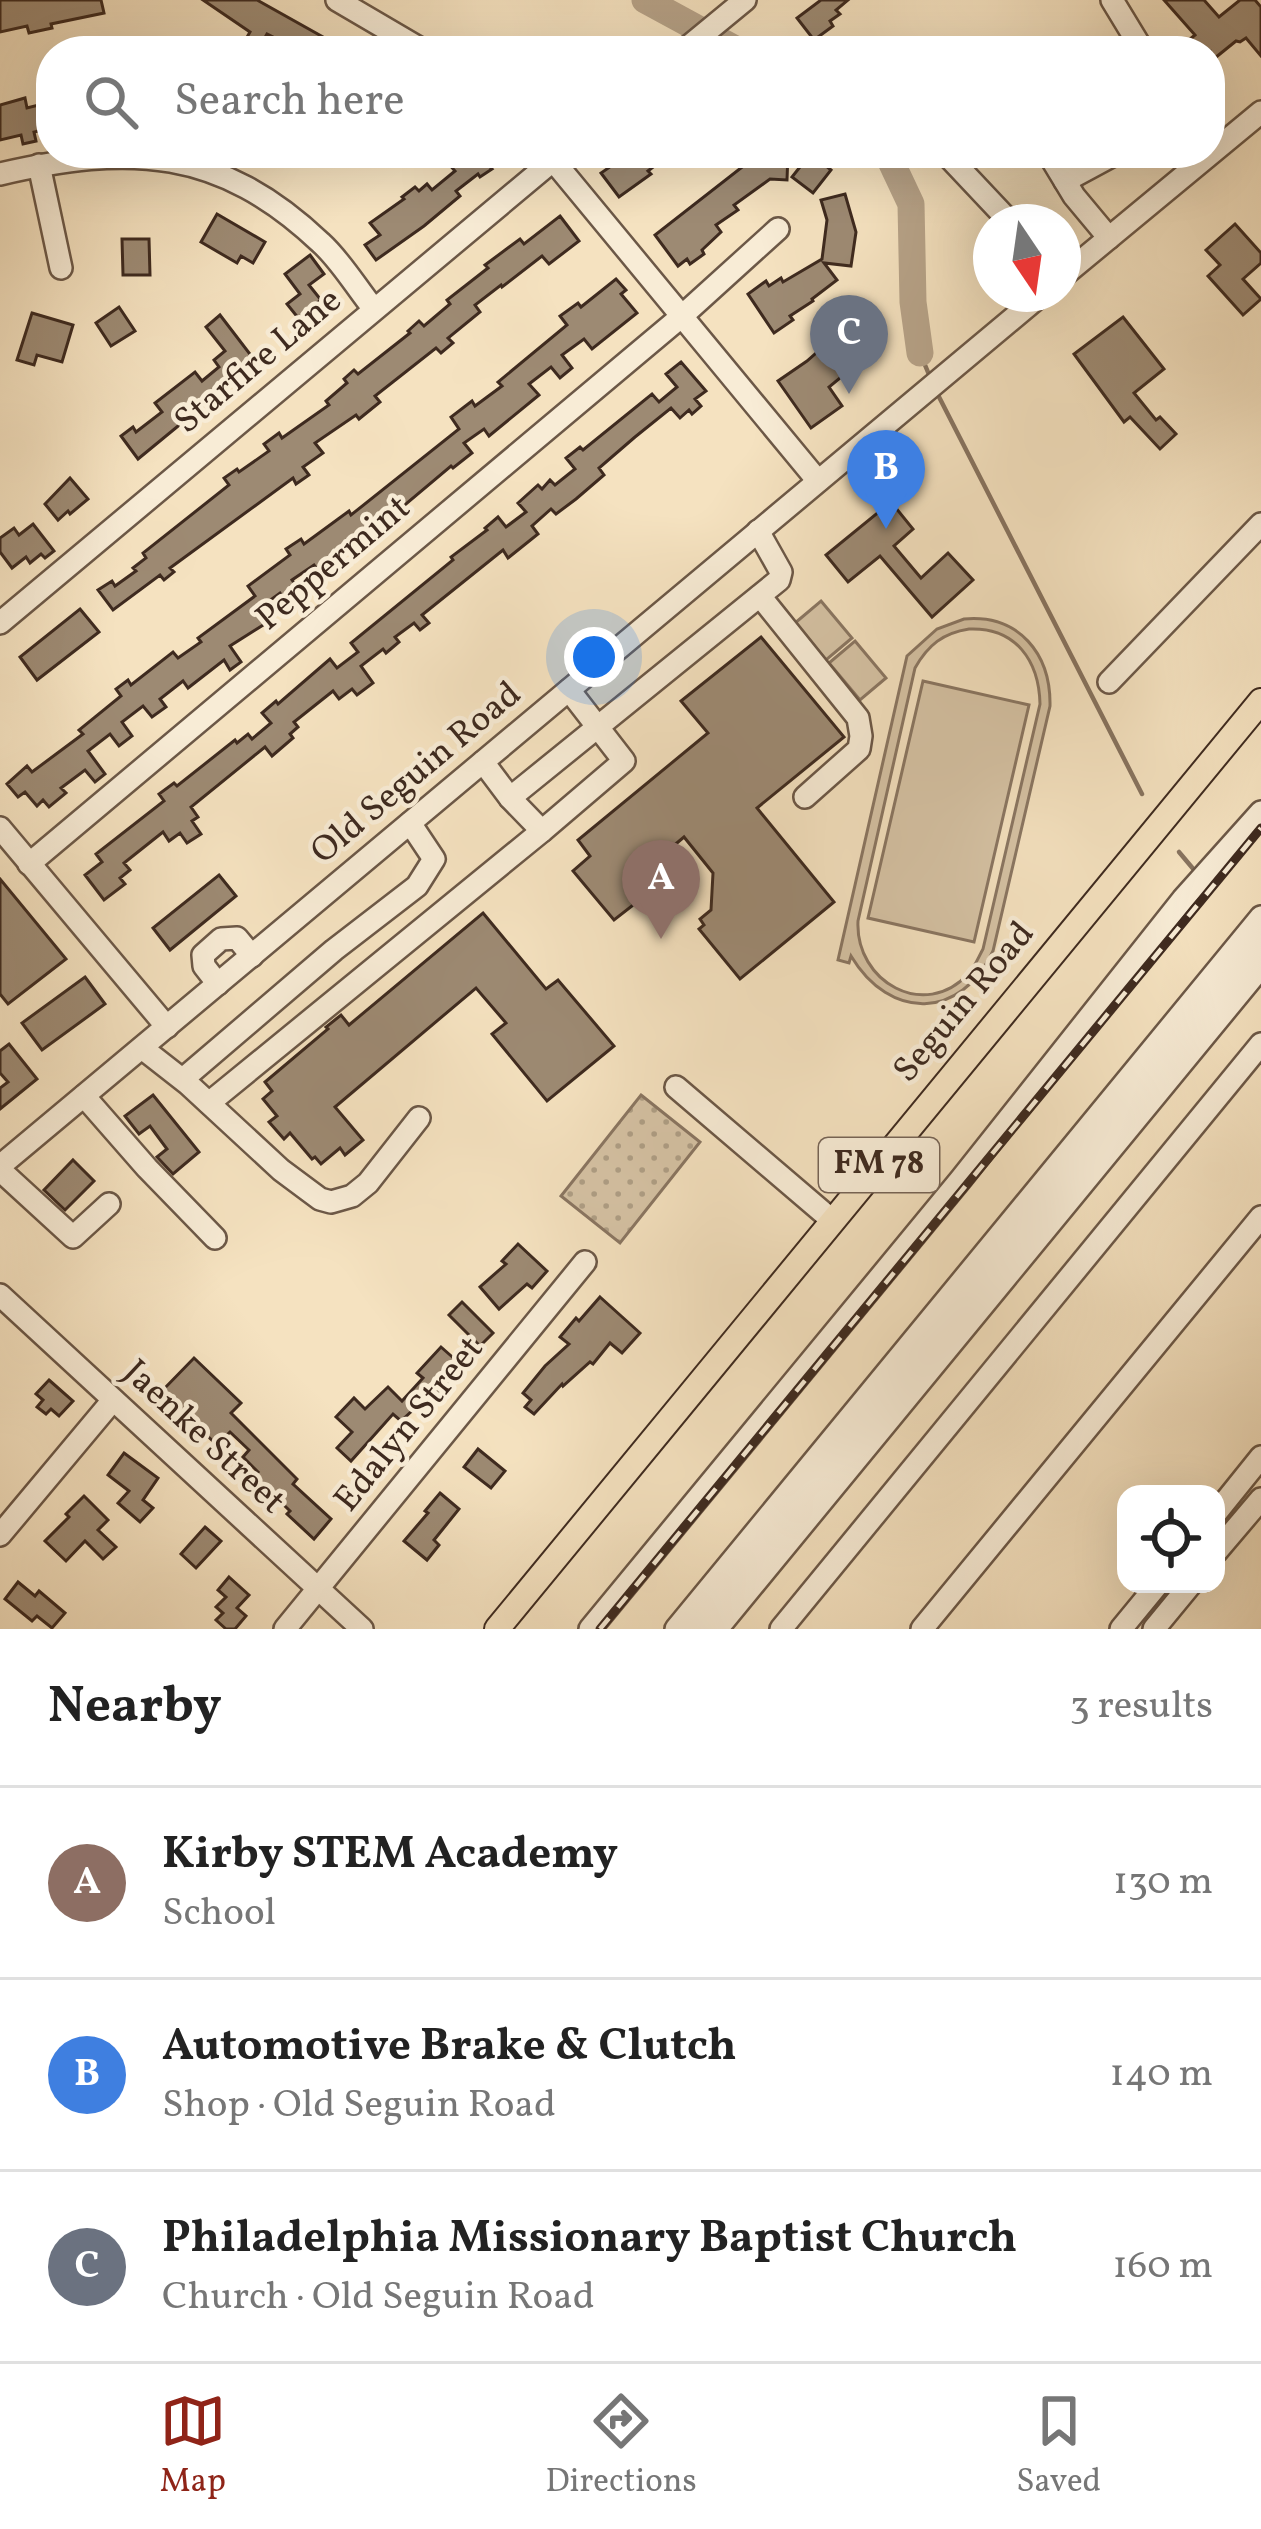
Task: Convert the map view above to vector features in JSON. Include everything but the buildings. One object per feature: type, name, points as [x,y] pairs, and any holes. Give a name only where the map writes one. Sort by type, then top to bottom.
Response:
[{"type":"main road","name":"Seguin Road","points":[[497,1629],[1261,700]]},
{"type":"street","points":[[337,0],[398,36]]},
{"type":"street","points":[[701,36],[745,0]]},
{"type":"street","points":[[1112,0],[1134,36]]},
{"type":"street","points":[[1225,139],[1261,112]]},
{"type":"street","points":[[0,174],[36,166]]},
{"type":"street","points":[[40,168],[61,268]]},
{"type":"street","points":[[202,168],[262,195],[324,246],[374,308]]},
{"type":"street","name":"Starfire Lane","points":[[0,623],[539,168]]},
{"type":"street","points":[[564,168],[818,481]]},
{"type":"street","points":[[959,168],[993,204]]},
{"type":"street","points":[[1057,168],[1109,238]]},
{"type":"street","points":[[1065,181],[1089,168]]},
{"type":"street","points":[[1081,261],[1190,168]]},
{"type":"street","name":"Peppermint","points":[[28,864],[682,316],[778,229]]},
{"type":"street","name":"Old Seguin Road","points":[[0,1168],[1021,312]]},
{"type":"street","points":[[1109,682],[1261,524]]},
{"type":"street","points":[[510,798],[779,580],[781,572],[758,531]]},
{"type":"street","points":[[760,596],[857,718],[859,749],[805,797]]},
{"type":"street","points":[[209,1103],[624,761],[569,690]]},
{"type":"street","points":[[483,762],[542,831]]},
{"type":"street","points":[[590,1629],[961,1179],[1184,898],[1261,812]]},
{"type":"street","points":[[183,1079],[417,886],[434,859],[410,823]]},
{"type":"street","points":[[0,828],[167,1027]]},
{"type":"street","points":[[676,1629],[1261,917]]},
{"type":"street","points":[[218,984],[204,966],[203,955],[221,939],[237,938],[252,956]]},
{"type":"street","points":[[697,1629],[1261,943]]},
{"type":"street","points":[[717,1629],[1261,967]]},
{"type":"street","points":[[781,1629],[1261,1044]]},
{"type":"street","points":[[142,1048],[183,1079],[280,1170],[331,1202],[352,1196],[368,1184],[419,1118]]},
{"type":"street","points":[[676,1088],[832,1221]]},
{"type":"street","points":[[84,1096],[215,1238]]},
{"type":"street","points":[[0,1168],[73,1237],[110,1204]]},
{"type":"street","points":[[922,1629],[1261,1217]]},
{"type":"street","name":"Edalyn Street","points":[[285,1629],[585,1262]]},
{"type":"street","name":"Jaenke Street","points":[[0,1295],[362,1629]]},
{"type":"street","points":[[0,1535],[113,1400]]},
{"type":"street","points":[[1225,1502],[1261,1457]]},
{"type":"street","points":[[1225,1541],[1261,1499]]},
{"type":"street","points":[[1121,1629],[1151,1593]]},
{"type":"street","points":[[1154,1629],[1184,1593]]},
{"type":"shaded area","points":[[821,601],[852,638],[826,660],[795,623]]},
{"type":"shaded area","points":[[964,619],[984,619],[1016,631],[1038,654],[1050,706],[993,951],[963,990],[925,1004],[885,992],[851,956],[849,963],[838,960],[907,656],[937,629]],"holes":[[[969,629],[986,630],[1022,650],[1035,674],[1040,704],[983,949],[970,971],[951,988],[914,994],[880,977],[868,962],[858,921],[915,668],[944,637]]]},
{"type":"shaded area","points":[[855,641],[886,678],[860,700],[829,663]]},
{"type":"shaded area","points":[[923,681],[1029,705],[974,942],[868,918]]},
{"type":"shaded area","points":[[641,1095],[700,1142],[620,1243],[561,1196]]},
{"type":"waterway","points":[[645,0],[711,36]]},
{"type":"waterway","points":[[894,168],[911,204],[913,302],[920,353]]},
{"type":"waterway","points":[[920,353],[930,377]]},
{"type":"waterway","points":[[937,393],[1142,794]]},
{"type":"waterway","points":[[1179,852],[1195,871]]},
{"type":"railway","points":[[600,1629],[1261,828]]},
{"type":"place","name":"Philadelphia Missionary Baptist Church","points":[[849,394]]},
{"type":"place","name":"Automotive Brake & Clutch","points":[[886,529]]},
{"type":"place","name":"Kirby STEM Academy","points":[[661,939]]}]
